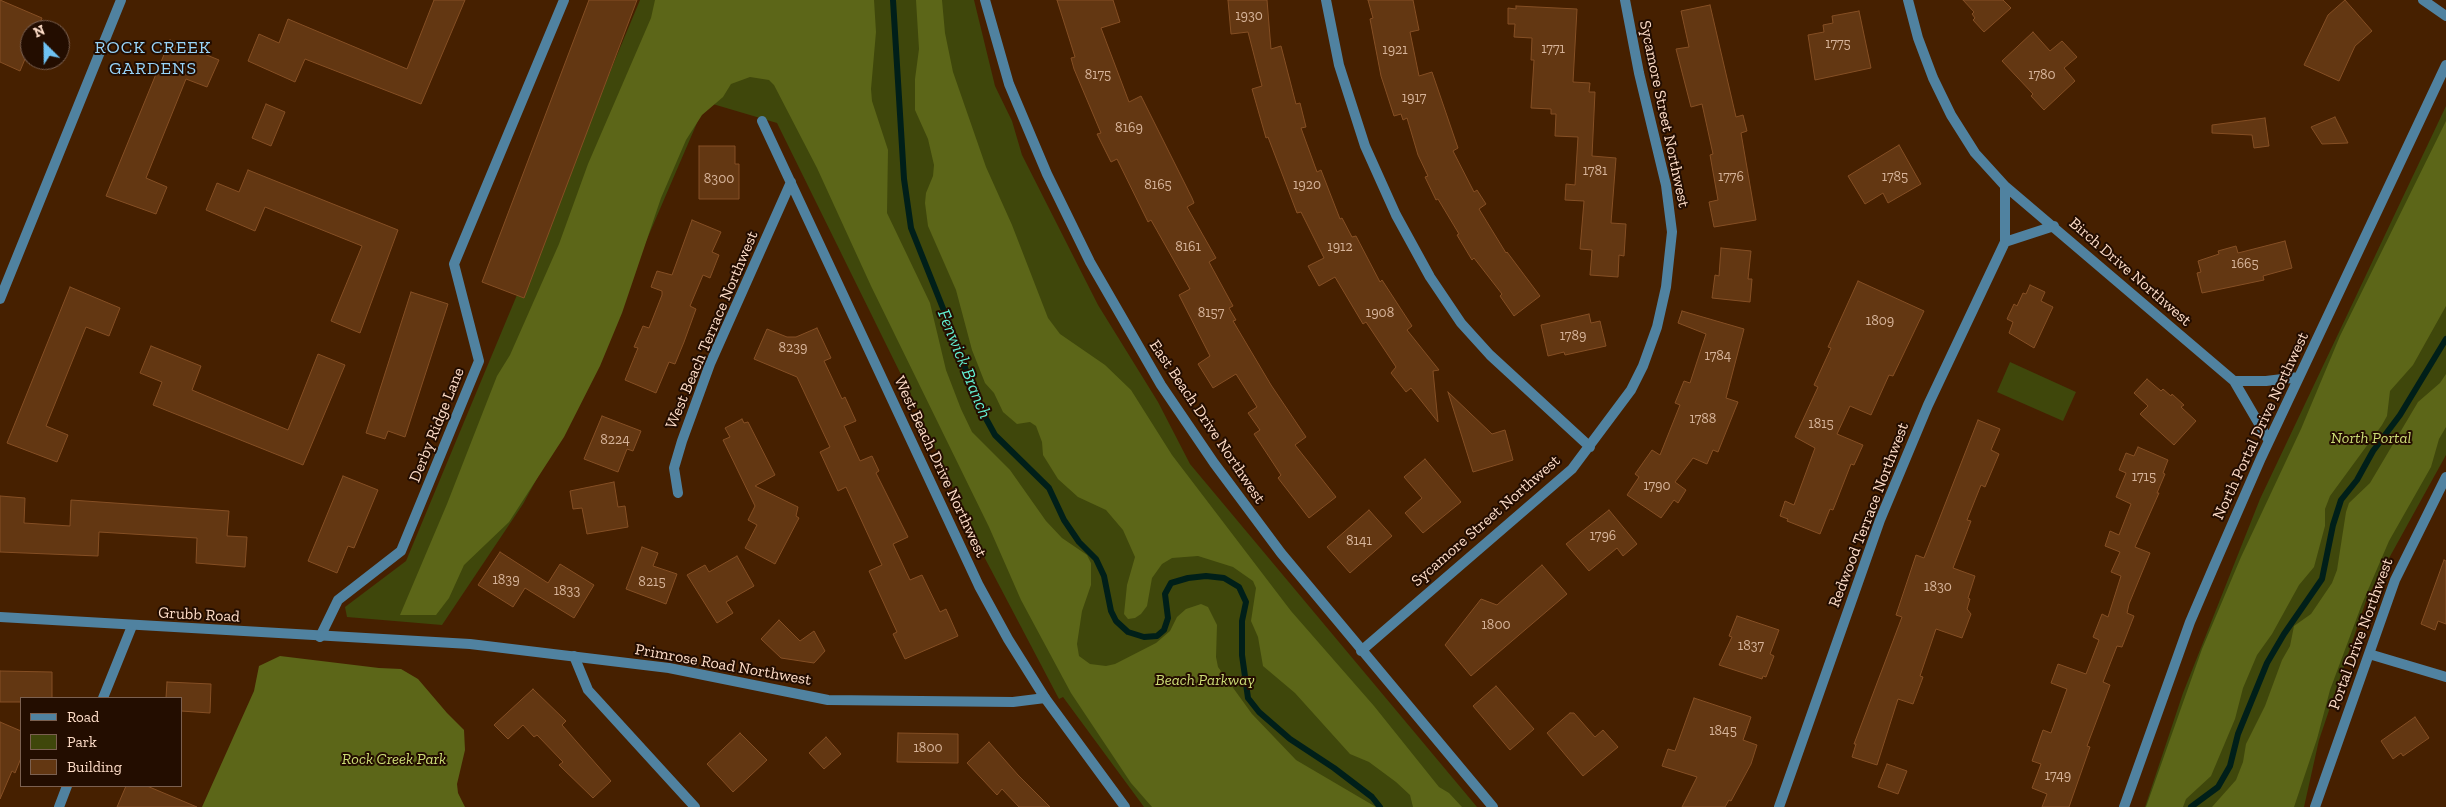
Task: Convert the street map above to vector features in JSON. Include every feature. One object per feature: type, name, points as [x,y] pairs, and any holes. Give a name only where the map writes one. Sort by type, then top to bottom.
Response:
[{"type":"street","points":[[0,298],[120,0]]},
{"type":"street","name":"Derby Ridge Lane","points":[[320,637],[338,600],[401,551],[479,361],[454,264],[564,0]]},
{"type":"street","name":"East Beach Drive Northwest","points":[[985,0],[1004,68],[1027,130],[1068,218],[1125,325],[1161,385],[1224,478],[1281,553],[1493,807]]},
{"type":"street","points":[[1326,0],[1338,65],[1365,146],[1396,215],[1430,277],[1461,323],[1490,355],[1590,446]]},
{"type":"street","name":"Sycamore Street Northwest","points":[[1361,650],[1440,580],[1546,493],[1572,469],[1631,390],[1640,372],[1660,314],[1670,260],[1672,232],[1668,194],[1639,73],[1625,0]]},
{"type":"street","points":[[1908,0],[1927,64],[1951,115],[1975,153],[2005,186]]},
{"type":"street","points":[[2423,0],[2446,16]]},
{"type":"street","name":"North Portal Drive Northwest","points":[[2124,807],[2190,622],[2269,441],[2446,65]]},
{"type":"street","name":"West Beach Drive Northwest","points":[[762,121],[979,586],[1008,639],[1046,698],[1125,807]]},
{"type":"street","name":"West Beach Terrace Northwest","points":[[678,493],[674,468],[682,441],[710,364],[791,182]]},
{"type":"street","name":"Birch Drive Northwest","points":[[2005,186],[2234,381],[2269,441]]},
{"type":"street","name":"Redwood Terrace Northwest","points":[[1779,807],[1880,520],[1928,406],[2005,242],[2005,186]]},
{"type":"street","points":[[2005,242],[2054,226]]},
{"type":"street","points":[[2234,381],[2266,381],[2299,377]]},
{"type":"street","name":"Portal Drive Northwest","points":[[2314,807],[2400,567],[2445,479]]},
{"type":"street","name":"Grubb Road","points":[[0,616],[132,626],[396,641]]},
{"type":"street","points":[[103,697],[132,626]]},
{"type":"street","name":"Primrose Road Northwest","points":[[396,641],[470,644],[669,668],[828,700],[1013,702],[1046,698]]},
{"type":"street","points":[[2369,654],[2446,677]]},
{"type":"street","points":[[574,656],[588,690],[695,807]]},
{"type":"street","points":[[59,807],[67,787]]},
{"type":"green space","name":"Beach Parkway","points":[[640,0],[974,0],[995,86],[1012,121],[1022,155],[1098,305],[1158,402],[1190,464],[1477,807],[1144,807],[1063,697],[1059,699],[979,547],[914,401],[777,123],[706,102],[570,418],[523,504],[442,625],[347,617],[345,607],[406,561]]},
{"type":"green space","points":[[655,0],[874,0],[876,32],[871,89],[872,101],[888,150],[887,213],[930,303],[946,370],[972,432],[1010,470],[1046,521],[1062,538],[1087,555],[1091,563],[1091,585],[1082,611],[1077,644],[1079,656],[1090,664],[1106,666],[1115,664],[1156,643],[1170,631],[1177,617],[1186,609],[1201,604],[1208,607],[1217,625],[1216,657],[1218,667],[1252,714],[1296,760],[1376,807],[1152,807],[1131,783],[1071,693],[1021,600],[989,527],[871,286],[817,168],[774,85],[769,80],[750,77],[731,84],[723,97],[702,115],[686,140],[661,198],[622,313],[600,366],[564,437],[509,522],[464,565],[449,598],[436,615],[400,615],[447,504],[497,376],[510,355],[559,244],[588,164],[651,18]]},
{"type":"green space","points":[[916,0],[942,0],[945,33],[953,72],[986,167],[1012,225],[1048,318],[1060,334],[1105,365],[1131,390],[1172,455],[1291,611],[1374,706],[1439,787],[1449,793],[1462,807],[1413,807],[1410,795],[1369,762],[1350,754],[1295,693],[1263,666],[1258,637],[1251,621],[1256,588],[1253,581],[1233,567],[1198,556],[1172,558],[1162,564],[1152,578],[1147,606],[1141,614],[1135,618],[1128,619],[1124,614],[1127,585],[1135,557],[1123,530],[1106,510],[1078,497],[1058,479],[1043,455],[1042,442],[1036,426],[1030,422],[1017,424],[1003,412],[994,393],[985,383],[972,350],[956,290],[928,226],[925,203],[926,193],[933,176],[934,165],[928,139],[915,110],[915,79],[919,49]]},
{"type":"green space","name":"North Portal","points":[[2446,106],[2446,455],[2367,598],[2319,740],[2304,807],[2145,807],[2183,693],[2260,499]]},
{"type":"green space","points":[[2446,121],[2446,306],[2413,365],[2390,391],[2387,416],[2382,425],[2330,496],[2325,509],[2325,526],[2314,567],[2299,585],[2272,634],[2257,655],[2243,688],[2235,719],[2211,776],[2186,799],[2183,807],[2146,807],[2202,649],[2241,557],[2301,429],[2340,336]]},
{"type":"green space","points":[[2010,362],[2076,392],[2063,421],[1997,392]]},
{"type":"green space","points":[[2446,374],[2446,427],[2439,439],[2431,467],[2389,541],[2362,604],[2330,690],[2317,739],[2294,807],[2212,807],[2236,780],[2243,762],[2246,744],[2265,706],[2282,660],[2290,646],[2294,626],[2311,614],[2332,583],[2337,570],[2349,503],[2370,483],[2418,402],[2440,383]]},
{"type":"green space","name":"Rock Creek Park","points":[[280,656],[401,669],[418,679],[464,730],[465,750],[457,784],[458,793],[465,807],[202,807],[254,691],[259,666]]},
{"type":"building","points":[[0,0],[42,18],[41,20],[20,20],[20,71],[0,62]]},
{"type":"building","points":[[434,0],[465,0],[421,104],[305,59],[295,82],[248,61],[259,34],[279,43],[288,19],[407,69]]},
{"type":"building","points":[[589,0],[637,0],[524,298],[482,282]]},
{"type":"building","points":[[1057,0],[1113,0],[1120,22],[1101,28],[1129,102],[1141,96],[1192,198],[1194,203],[1187,207],[1216,258],[1209,262],[1233,306],[1229,308],[1236,320],[1233,321],[1271,385],[1306,437],[1295,445],[1336,497],[1309,518],[1278,478],[1281,475],[1254,434],[1260,430],[1248,413],[1257,407],[1236,374],[1213,388],[1198,364],[1210,356],[1179,295],[1190,289],[1151,220],[1148,222],[1117,159],[1111,162],[1097,134],[1101,133],[1074,69],[1071,58],[1075,57]]},
{"type":"building","points":[[1228,0],[1267,0],[1271,49],[1281,46],[1296,104],[1300,103],[1306,127],[1301,128],[1317,172],[1321,170],[1340,219],[1342,218],[1352,237],[1356,236],[1380,282],[1382,280],[1412,326],[1407,330],[1439,370],[1433,371],[1438,422],[1411,388],[1406,392],[1391,373],[1396,367],[1366,322],[1363,324],[1335,277],[1319,286],[1308,266],[1324,258],[1301,212],[1297,213],[1268,137],[1266,138],[1252,89],[1262,86],[1248,32],[1231,34]]},
{"type":"building","points":[[1368,0],[1413,0],[1419,30],[1410,32],[1419,76],[1432,72],[1458,148],[1453,151],[1474,192],[1477,190],[1486,204],[1479,209],[1506,253],[1540,296],[1514,316],[1500,296],[1502,294],[1474,258],[1472,260],[1438,199],[1436,200],[1425,177],[1428,176],[1418,155],[1407,118],[1403,120],[1401,114],[1394,116],[1381,76],[1370,19],[1373,18]]},
{"type":"building","points":[[1963,0],[2003,0],[2011,8],[1984,32],[1973,20],[1975,18],[1972,14],[1974,12]]},
{"type":"building","points":[[2345,0],[2372,31],[2355,46],[2339,81],[2304,65],[2328,15]]},
{"type":"building","points":[[1710,5],[1736,117],[1743,115],[1747,131],[1741,133],[1756,220],[1714,227],[1709,202],[1718,200],[1710,155],[1713,154],[1702,104],[1691,107],[1676,49],[1689,47],[1681,11]]},
{"type":"building","points":[[1516,6],[1577,9],[1573,82],[1590,83],[1589,92],[1595,92],[1592,156],[1616,158],[1611,223],[1626,224],[1624,256],[1619,255],[1618,277],[1590,275],[1592,250],[1580,249],[1584,201],[1565,200],[1566,184],[1575,185],[1578,137],[1555,136],[1556,114],[1551,114],[1551,109],[1531,108],[1534,60],[1531,60],[1532,38],[1514,37],[1515,24],[1508,24],[1508,8],[1516,9]]},
{"type":"building","points":[[1859,11],[1871,68],[1815,80],[1808,35],[1824,32],[1823,25],[1833,23],[1832,16]]},
{"type":"building","points":[[2033,32],[2050,51],[2062,41],[2077,57],[2064,68],[2075,81],[2044,110],[2031,96],[2033,94],[2002,61]]},
{"type":"building","points":[[170,40],[219,60],[207,87],[186,79],[146,178],[167,187],[156,214],[106,196]]},
{"type":"building","points":[[266,104],[285,112],[271,146],[252,138]]},
{"type":"building","points":[[2335,117],[2348,143],[2322,144],[2311,127]]},
{"type":"building","points":[[2265,118],[2269,146],[2254,148],[2252,135],[2212,133],[2212,125]]},
{"type":"building","points":[[1899,145],[1921,184],[1888,203],[1883,193],[1865,204],[1848,176]]},
{"type":"building","points":[[699,146],[735,146],[735,164],[739,164],[739,199],[699,199]]},
{"type":"building","points":[[248,170],[398,230],[360,333],[331,321],[362,246],[265,207],[255,231],[206,210],[217,183],[239,192]]},
{"type":"building","points":[[692,220],[721,232],[712,252],[719,255],[710,278],[703,275],[690,306],[696,309],[684,342],[675,364],[669,362],[656,393],[625,380],[638,348],[634,347],[643,326],[649,328],[662,295],[662,291],[651,287],[657,271],[672,275]]},
{"type":"building","points":[[2285,241],[2292,268],[2263,276],[2264,280],[2202,293],[2197,273],[2201,272],[2198,261],[2219,254],[2218,251],[2236,246],[2238,253]]},
{"type":"building","points":[[1721,248],[1751,251],[1748,279],[1752,279],[1750,302],[1712,298],[1715,275],[1719,276]]},
{"type":"building","points":[[1858,281],[1924,311],[1893,376],[1889,375],[1871,415],[1850,406],[1837,434],[1863,445],[1854,465],[1851,464],[1833,510],[1830,509],[1820,534],[1787,521],[1788,519],[1780,516],[1785,501],[1794,505],[1815,448],[1795,437],[1818,387],[1814,385],[1831,348],[1828,347]]},
{"type":"building","points":[[2030,285],[2045,292],[2041,301],[2053,307],[2034,348],[2009,333],[2013,322],[2007,319],[2014,304],[2017,306],[2023,293],[2026,294]]},
{"type":"building","points":[[70,287],[120,308],[109,336],[86,327],[46,426],[68,435],[57,462],[7,443]]},
{"type":"building","points":[[411,292],[448,304],[405,437],[388,431],[385,439],[366,433]]},
{"type":"building","points":[[1682,311],[1744,329],[1726,398],[1738,402],[1718,452],[1713,450],[1707,464],[1693,458],[1675,482],[1686,490],[1678,503],[1674,500],[1661,518],[1627,495],[1639,477],[1635,474],[1652,450],[1660,455],[1680,405],[1675,403],[1684,381],[1690,383],[1706,334],[1678,323]]},
{"type":"building","points":[[1589,314],[1591,323],[1600,321],[1606,346],[1565,355],[1564,352],[1548,356],[1541,325]]},
{"type":"building","points":[[817,328],[831,358],[824,361],[842,399],[845,397],[856,421],[844,426],[860,461],[872,456],[879,471],[876,473],[908,537],[893,544],[910,580],[922,575],[940,612],[946,609],[958,636],[905,659],[893,634],[897,632],[869,571],[882,565],[846,487],[838,491],[820,452],[830,447],[797,377],[754,359],[767,329],[787,337],[796,337]]},
{"type":"building","points":[[151,346],[201,366],[192,390],[288,430],[318,354],[345,365],[303,465],[153,405],[162,382],[140,373]]},
{"type":"building","points":[[2147,379],[2161,391],[2163,389],[2171,396],[2172,394],[2184,405],[2181,407],[2196,421],[2174,445],[2140,414],[2148,406],[2134,393]]},
{"type":"building","points":[[1448,392],[1492,434],[1505,430],[1513,460],[1473,472]]},
{"type":"building","points":[[602,416],[641,431],[633,451],[627,449],[618,472],[584,459]]},
{"type":"building","points":[[742,419],[744,423],[748,422],[775,475],[755,486],[798,507],[796,516],[799,518],[775,564],[745,548],[757,525],[748,520],[755,506],[723,440],[730,437],[725,428]]},
{"type":"building","points":[[1978,420],[2000,429],[1991,450],[1999,454],[1985,487],[1981,485],[1967,520],[1971,521],[1953,568],[1975,576],[1968,598],[1970,599],[1967,609],[1971,614],[1962,638],[1936,629],[1920,676],[1923,677],[1913,704],[1898,699],[1877,765],[1852,757],[1856,744],[1854,744],[1902,617],[1896,615],[1916,555],[1924,558]]},
{"type":"building","points":[[2138,447],[2168,460],[2163,473],[2165,474],[2157,493],[2159,493],[2135,547],[2150,553],[2129,604],[2127,613],[2134,616],[2122,647],[2117,646],[2103,682],[2110,685],[2087,746],[2090,747],[2069,807],[2042,807],[2047,794],[2032,788],[2041,764],[2032,761],[2043,730],[2051,733],[2067,689],[2051,683],[2058,664],[2086,674],[2099,640],[2093,637],[2102,614],[2108,617],[2121,576],[2111,572],[2120,552],[2105,546],[2110,531],[2119,535],[2131,504],[2116,497],[2126,473],[2119,470],[2126,453],[2134,456]]},
{"type":"building","points":[[1425,459],[1461,502],[1423,533],[1405,513],[1422,498],[1404,477]]},
{"type":"building","points":[[343,476],[378,490],[354,548],[348,546],[337,573],[308,561]]},
{"type":"building","points":[[614,482],[618,507],[625,506],[628,527],[587,534],[582,508],[573,509],[570,491]]},
{"type":"building","points":[[0,496],[25,498],[24,523],[70,526],[71,500],[229,511],[227,536],[247,537],[245,567],[196,563],[197,538],[99,532],[98,556],[0,552]]},
{"type":"building","points":[[1369,510],[1392,536],[1350,573],[1327,547]]},
{"type":"building","points":[[1609,510],[1637,544],[1623,556],[1617,548],[1589,571],[1566,544]]},
{"type":"building","points":[[642,547],[658,553],[653,566],[677,574],[666,604],[626,589]]},
{"type":"building","points":[[500,552],[548,583],[560,564],[594,585],[574,618],[525,588],[513,607],[478,585]]},
{"type":"building","points":[[737,556],[754,586],[726,602],[733,613],[717,623],[687,575],[705,565],[709,572]]},
{"type":"building","points":[[2444,560],[2446,561],[2446,624],[2438,621],[2435,630],[2421,624]]},
{"type":"building","points":[[1542,565],[1567,594],[1471,676],[1445,645],[1481,599],[1497,605]]},
{"type":"building","points":[[1737,616],[1779,630],[1770,654],[1774,656],[1766,677],[1763,676],[1762,679],[1719,665],[1732,637],[1729,636]]},
{"type":"building","points":[[779,620],[800,641],[814,631],[825,651],[814,663],[781,658],[761,639]]},
{"type":"building","points":[[0,671],[52,672],[52,697],[20,697],[20,702],[0,702]]},
{"type":"building","points":[[167,682],[211,684],[210,713],[182,711],[182,697],[166,697]]},
{"type":"building","points":[[1496,686],[1534,729],[1510,750],[1473,706]]},
{"type":"building","points":[[533,689],[566,721],[562,725],[611,781],[593,798],[559,765],[563,762],[537,735],[534,737],[523,725],[508,739],[494,725]]},
{"type":"building","points":[[1694,698],[1751,717],[1743,740],[1757,745],[1751,764],[1731,801],[1729,800],[1725,807],[1682,807],[1697,777],[1662,766],[1668,749],[1675,751]]},
{"type":"building","points":[[1570,713],[1574,713],[1595,737],[1603,730],[1618,747],[1583,776],[1547,733]]},
{"type":"building","points":[[2415,717],[2429,738],[2403,756],[2401,753],[2393,759],[2381,741]]},
{"type":"building","points":[[0,722],[20,731],[20,760],[15,773],[12,771],[0,799]]},
{"type":"building","points":[[740,733],[767,760],[733,792],[707,764]]},
{"type":"building","points":[[898,733],[958,734],[958,763],[897,762]]},
{"type":"building","points":[[826,737],[841,754],[824,769],[809,753]]},
{"type":"building","points":[[989,742],[1050,807],[1019,807],[1002,789],[997,795],[967,763]]},
{"type":"building","points":[[1887,764],[1907,771],[1898,794],[1878,787]]},
{"type":"building","points":[[126,787],[149,787],[197,807],[117,807]]},
{"type":"waterway","name":"Fenwick Branch","points":[[893,0],[904,179],[911,228],[952,331],[978,404],[995,435],[1049,488],[1064,520],[1079,542],[1096,559],[1104,576],[1111,611],[1116,621],[1128,632],[1144,637],[1157,636],[1164,630],[1168,618],[1165,594],[1171,583],[1188,578],[1206,576],[1224,578],[1239,587],[1246,602],[1242,621],[1242,655],[1248,698],[1259,712],[1290,739],[1334,768],[1372,797],[1380,807]]},
{"type":"waterway","points":[[2191,807],[2218,787],[2230,766],[2238,734],[2267,663],[2284,634],[2322,579],[2333,525],[2341,500],[2357,480],[2373,451],[2400,415],[2446,339]]},
{"type":"district","name":"ROCK CREEK GARDENS","points":[[153,58]]}]
